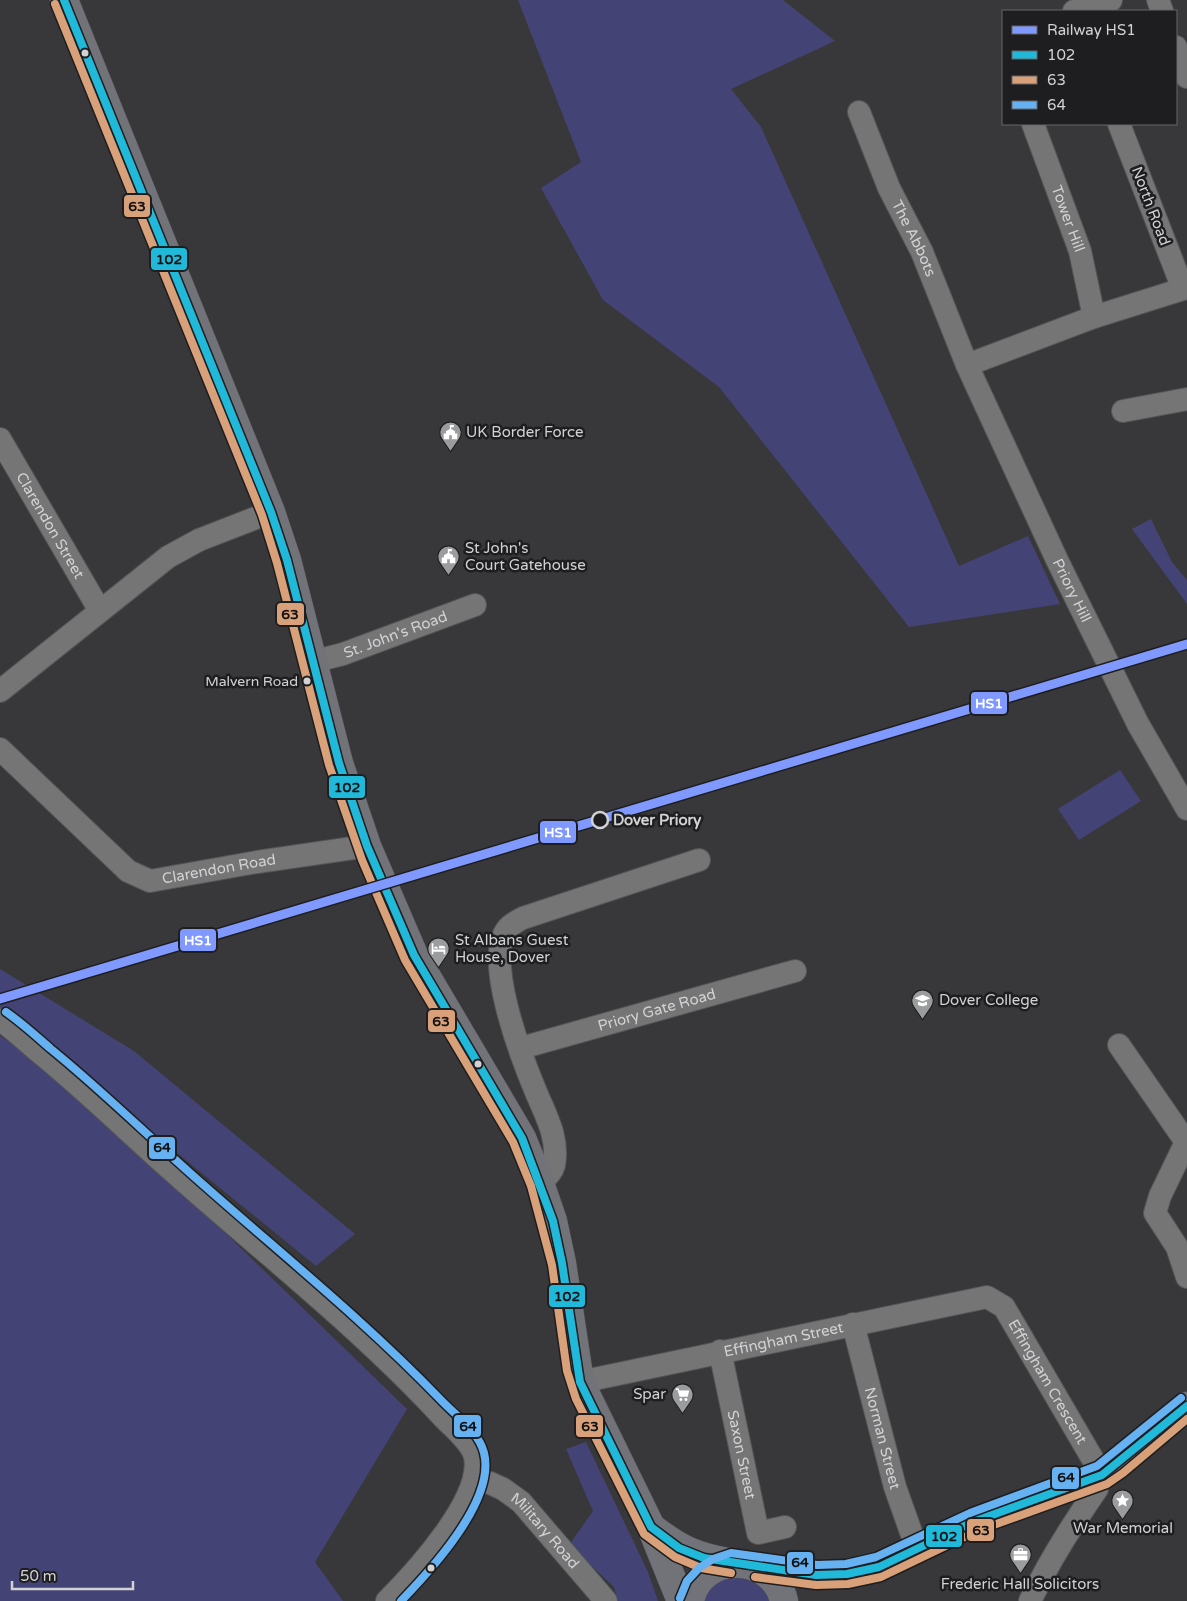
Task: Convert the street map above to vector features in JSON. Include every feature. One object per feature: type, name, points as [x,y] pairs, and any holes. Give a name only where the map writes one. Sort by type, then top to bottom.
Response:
[{"type":"main road","points":[[64,0],[271,512],[287,560],[312,662],[340,763],[369,851],[414,955],[522,1138],[540,1183],[562,1263],[580,1382],[651,1527],[681,1601]]},
{"type":"main road","points":[[651,1527],[679,1548],[704,1558],[816,1575],[847,1574],[879,1567],[973,1522],[1097,1477],[1117,1465],[1187,1406]]},
{"type":"main road","points":[[690,1601],[698,1583],[708,1573],[720,1566],[744,1565],[767,1573],[776,1583],[784,1601]]},
{"type":"street","points":[[1078,10],[1111,0]]},
{"type":"street","points":[[1177,51],[1187,77]]},
{"type":"street","name":"The Abbots","points":[[859,112],[889,188],[922,252],[967,365]]},
{"type":"street","name":"Tower Hill","points":[[1033,125],[1080,251],[1094,317]]},
{"type":"street","name":"North Road","points":[[1094,317],[1183,289],[1119,125]]},
{"type":"street","points":[[967,365],[1094,317]]},
{"type":"street","name":"Priory Hill","points":[[967,365],[1061,569],[1138,724],[1187,809]]},
{"type":"street","points":[[1122,411],[1187,399]]},
{"type":"street","name":"Clarendon Street","points":[[0,439],[100,611]]},
{"type":"street","points":[[0,691],[168,557],[199,540],[271,512]]},
{"type":"street","name":"St. John's Road","points":[[312,662],[343,654],[475,605]]},
{"type":"street","name":"Clarendon Road","points":[[0,749],[128,871],[150,881],[257,862],[369,851]]},
{"type":"street","points":[[540,1183],[551,1172],[554,1153],[553,1134],[506,1005],[500,966],[500,946],[509,926],[523,918],[699,860]]},
{"type":"street","name":"Priory Gate Road","points":[[521,1048],[795,971]]},
{"type":"street","points":[[0,1020],[84,1088],[158,1158],[313,1293],[419,1391],[468,1444],[475,1455],[474,1480],[437,1545],[411,1577],[387,1601]]},
{"type":"street","points":[[1119,1045],[1186,1141],[1160,1196],[1155,1213],[1177,1247],[1187,1277]]},
{"type":"street","points":[[522,1138],[533,1130],[537,1124],[540,1101]]},
{"type":"street","name":"Effingham Street","points":[[580,1382],[720,1351],[987,1297]]},
{"type":"street","name":"Effingham Crescent","points":[[987,1297],[1004,1307],[1097,1477]]},
{"type":"street","name":"Norman Street","points":[[853,1324],[895,1487],[917,1549]]},
{"type":"street","name":"Saxon Street","points":[[720,1351],[758,1533],[785,1527]]},
{"type":"street","points":[[1030,1601],[1043,1574],[1075,1519],[1097,1489],[1097,1477]]},
{"type":"street","name":"Military Road","points":[[474,1480],[503,1488],[521,1502],[605,1599]]},
{"type":"shaded area","points":[[518,0],[783,0],[835,41],[731,89],[761,127],[959,566],[1028,536],[1060,604],[909,627],[719,387],[603,300],[541,188],[581,162]]},
{"type":"shaded area","points":[[1151,519],[1172,562],[1187,580],[1187,604],[1132,529]]},
{"type":"shaded area","points":[[1120,770],[1141,801],[1079,840],[1058,809]]},
{"type":"shaded area","points":[[0,969],[134,1051],[355,1234],[316,1266],[21,1026],[0,1013]]},
{"type":"shaded area","points":[[0,1036],[28,1054],[181,1190],[407,1409],[315,1562],[343,1601],[0,1601]]},
{"type":"shaded area","points":[[586,1442],[648,1572],[658,1601],[618,1601],[614,1587],[569,1545],[593,1511],[566,1449]]},
{"type":"shaded area","points":[[726,1576],[747,1580],[758,1585],[770,1601],[699,1601],[704,1591]]},
{"type":"rail line","name":"HS1","points":[[0,999],[1187,644]]},
{"type":"transit line","name":"102","points":[[64,0],[271,512],[287,560],[339,763],[367,846],[414,955],[522,1138],[553,1221],[562,1263],[580,1382],[651,1527],[679,1548],[704,1558],[816,1575],[847,1574],[879,1567],[973,1522],[1102,1475],[1187,1406]]},
{"type":"transit line","name":"63","points":[[55,4],[262,515],[277,563],[329,765],[362,860],[405,960],[513,1142],[531,1186],[552,1265],[567,1371],[576,1399],[644,1534],[675,1557],[701,1568],[731,1573]]},
{"type":"transit line","name":"64","points":[[6,1012],[86,1079],[380,1340],[466,1424],[477,1438],[484,1453],[485,1472],[480,1492],[471,1512],[444,1553],[401,1601]]},
{"type":"transit line","name":"64","points":[[680,1598],[687,1581],[699,1568],[713,1559],[731,1553],[817,1565],[846,1564],[876,1557],[970,1513],[1097,1466],[1181,1398]]},
{"type":"transit line","name":"63","points":[[755,1577],[816,1585],[848,1584],[881,1577],[977,1531],[1107,1484],[1123,1473],[1187,1419]]},
{"type":"place","name":"UK Border Force","points":[[450,451]]},
{"type":"place","name":"St John's Court Gatehouse","points":[[449,576]]},
{"type":"place","name":"Malvern Road","points":[[307,681]]},
{"type":"place","name":"Dover Priory","points":[[600,820]]},
{"type":"place","name":"St Albans Guest House, Dover","points":[[439,968]]},
{"type":"place","name":"Dover College","points":[[923,1019]]},
{"type":"place","name":"Spar","points":[[682,1413]]},
{"type":"place","name":"War Memorial","points":[[1123,1519]]},
{"type":"place","name":"Frederic Hall Solicitors","points":[[1020,1574]]}]
